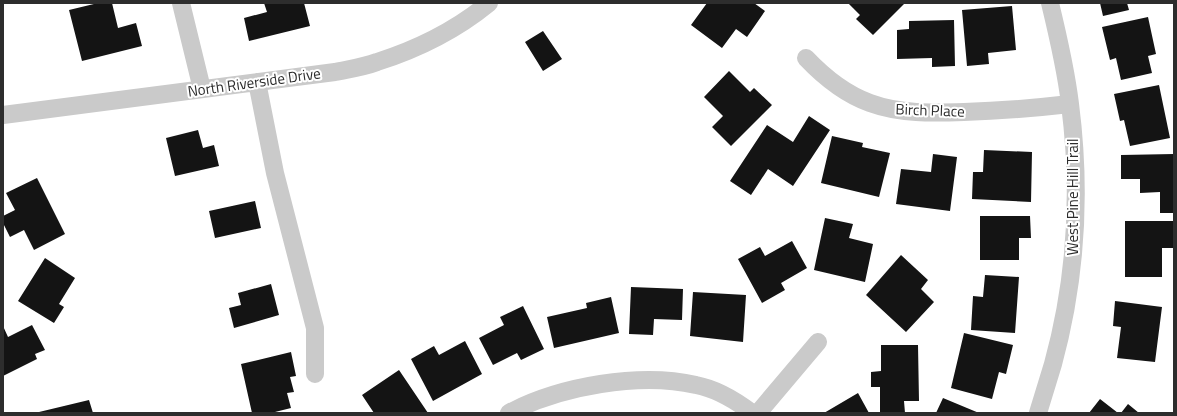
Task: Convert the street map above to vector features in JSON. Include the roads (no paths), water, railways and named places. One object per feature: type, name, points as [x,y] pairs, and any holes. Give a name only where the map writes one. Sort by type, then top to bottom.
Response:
[{"type":"street","points":[[181,3],[202,89]]},
{"type":"street","name":"North Riverside Drive","points":[[3,115],[335,72],[376,62],[416,48],[450,31],[473,16],[489,3]]},
{"type":"street","name":"West Pine Hill Trail","points":[[1038,413],[1053,363],[1062,323],[1071,269],[1075,216],[1075,162],[1070,104],[1050,3]]},
{"type":"street","name":"Birch Place","points":[[806,58],[836,86],[870,103],[894,110],[937,113],[990,111],[1070,104]]},
{"type":"street","points":[[257,82],[275,173],[315,328],[315,374]]},
{"type":"street","points":[[758,413],[818,342]]},
{"type":"street","points":[[510,413],[544,398],[584,387],[611,382],[653,380],[681,382],[712,390],[739,404],[752,413]]}]
